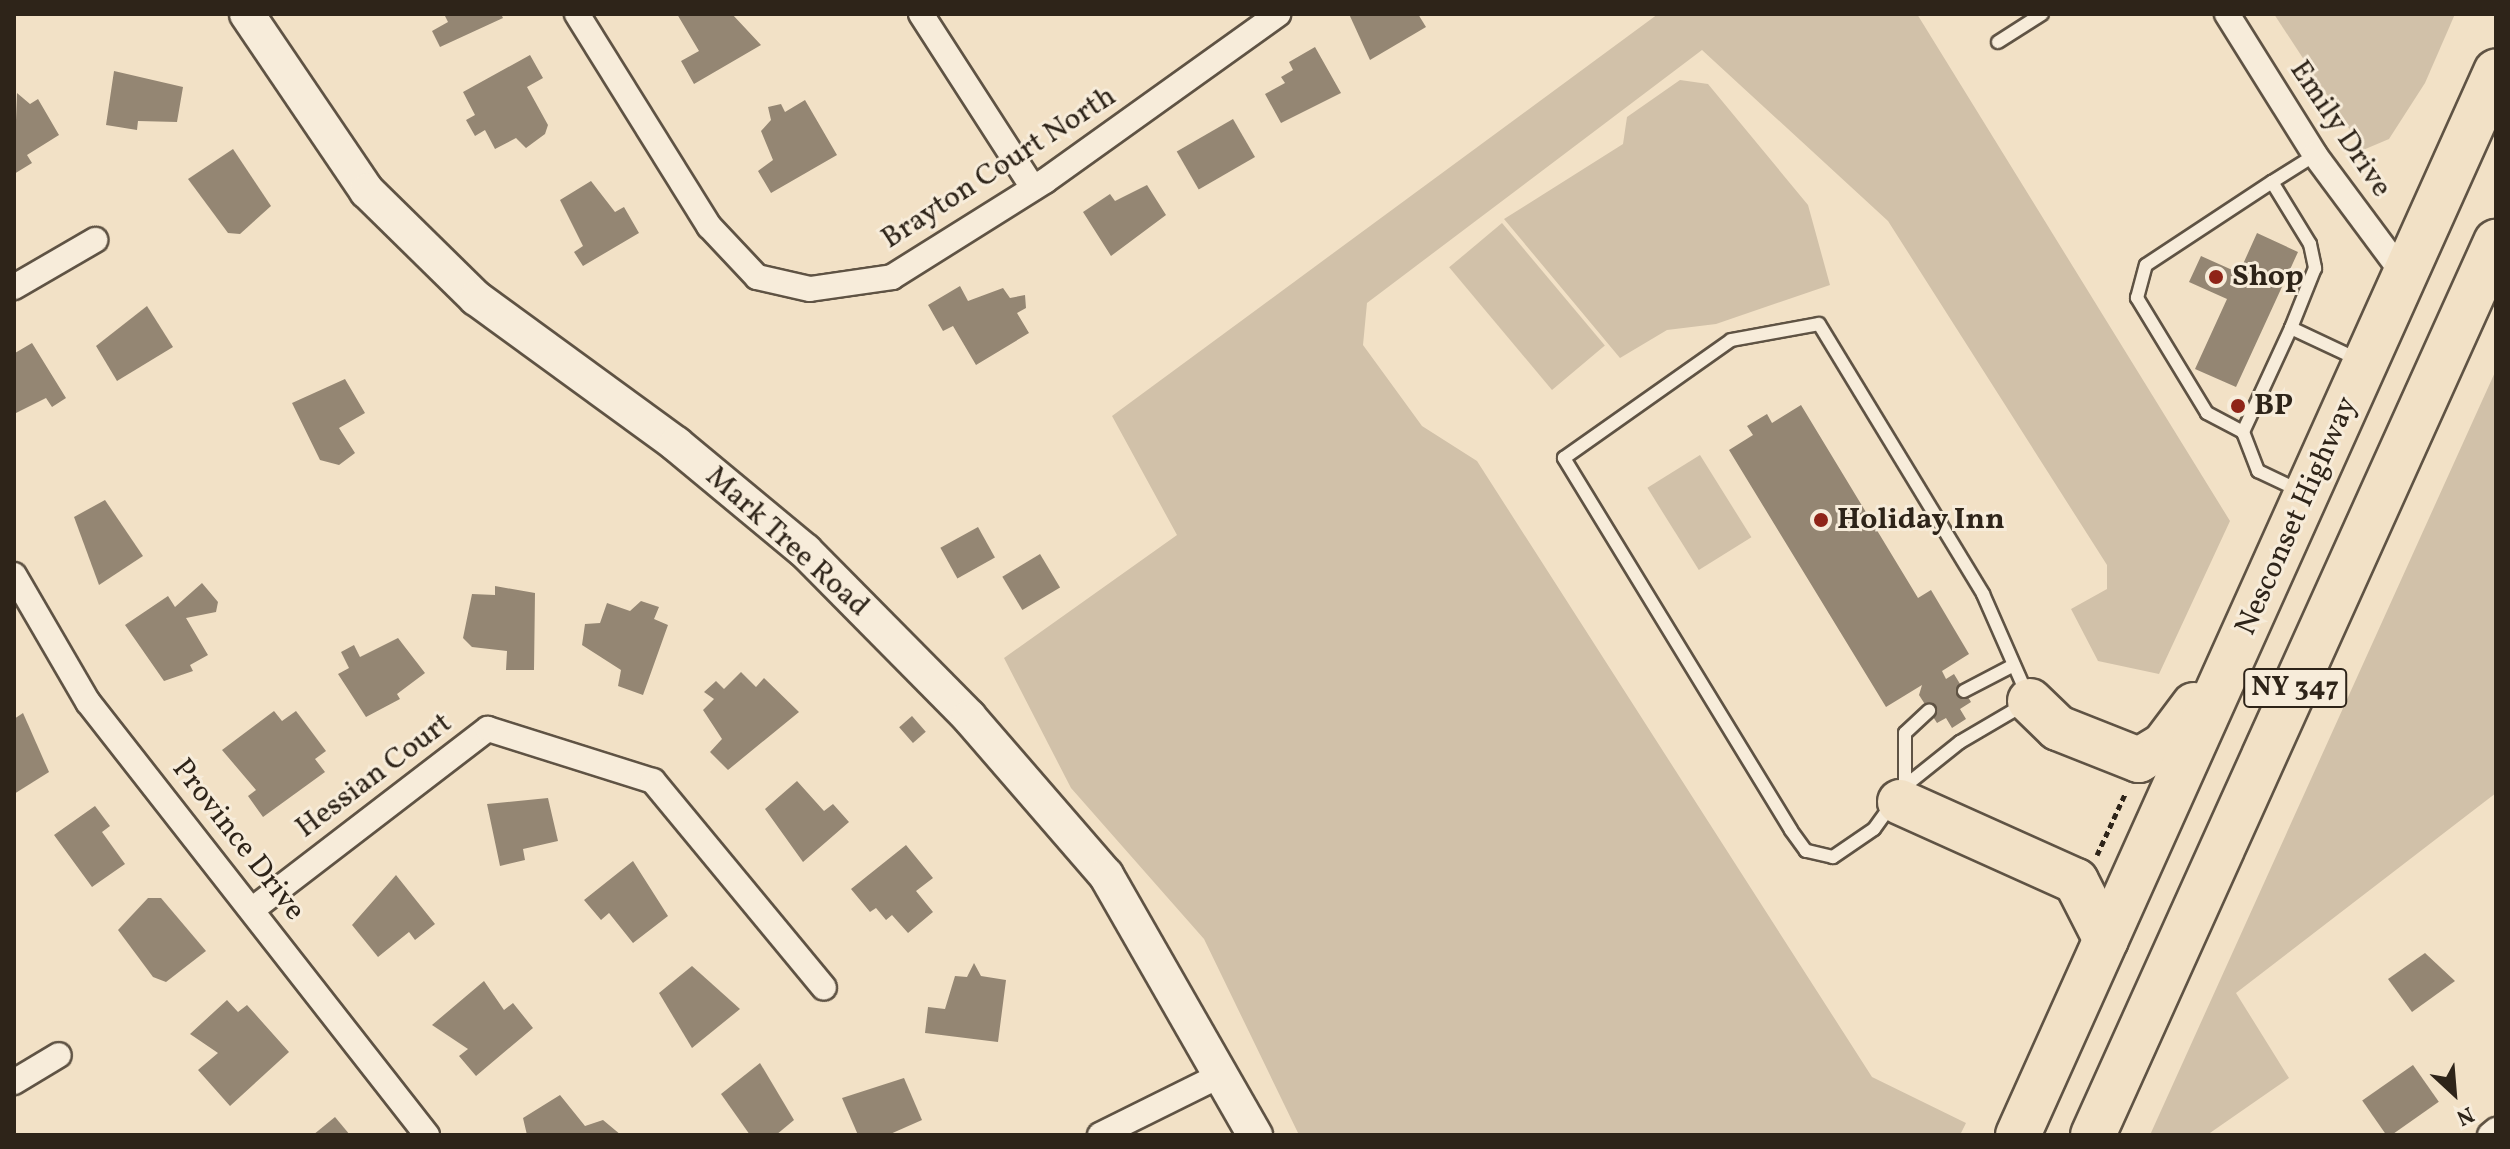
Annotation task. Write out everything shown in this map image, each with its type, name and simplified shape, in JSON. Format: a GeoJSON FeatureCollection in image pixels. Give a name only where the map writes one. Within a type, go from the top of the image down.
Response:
{"type":"FeatureCollection","features":[{"type":"Feature","properties":{"kind":"highway","name":"Nesconset Highway"},"geometry":{"type":"LineString","coordinates":[[2018,1135],[2496,72]]}},
{"type":"Feature","properties":{"kind":"highway","name":"NY 347"},"geometry":{"type":"LineString","coordinates":[[2093,1135],[2496,242]]}},
{"type":"Feature","properties":{"kind":"highway"},"geometry":{"type":"LineString","coordinates":[[2022,683],[2058,728],[2139,760],[2164,745],[2237,649]]}},
{"type":"Feature","properties":{"kind":"highway"},"geometry":{"type":"LineString","coordinates":[[1903,794],[2076,881],[2106,940]]}},
{"type":"Feature","properties":{"kind":"main road","name":"Mark Tree Road"},"geometry":{"type":"LineString","coordinates":[[247,14],[367,191],[465,287],[805,551],[969,717],[1106,875],[1223,1074],[1255,1135]]}},
{"type":"Feature","properties":{"kind":"street","name":"Brayton Court North"},"geometry":{"type":"LineString","coordinates":[[577,14],[709,226],[757,277],[810,289],[892,277],[1033,188],[1278,14]]}},
{"type":"Feature","properties":{"kind":"street"},"geometry":{"type":"LineString","coordinates":[[921,14],[1033,188]]}},
{"type":"Feature","properties":{"kind":"street","name":"Emily Drive"},"geometry":{"type":"LineString","coordinates":[[2227,14],[2315,155],[2405,276]]}},
{"type":"Feature","properties":{"kind":"street"},"geometry":{"type":"LineString","coordinates":[[14,287],[95,240]]}},
{"type":"Feature","properties":{"kind":"street","name":"Province Drive"},"geometry":{"type":"LineString","coordinates":[[14,575],[88,702],[427,1135]]}},
{"type":"Feature","properties":{"kind":"street","name":"Hessian Court"},"geometry":{"type":"LineString","coordinates":[[253,909],[488,729],[653,781],[824,988]]}},
{"type":"Feature","properties":{"kind":"street"},"geometry":{"type":"LineString","coordinates":[[14,1082],[59,1055]]}},
{"type":"Feature","properties":{"kind":"street"},"geometry":{"type":"LineString","coordinates":[[1100,1135],[1223,1074]]}},
{"type":"Feature","properties":{"kind":"street"},"geometry":{"type":"LineString","coordinates":[[2490,1135],[2496,1130]]}},
{"type":"Feature","properties":{"kind":"lane"},"geometry":{"type":"LineString","coordinates":[[1998,42],[2042,14]]}},
{"type":"Feature","properties":{"kind":"lane"},"geometry":{"type":"LineString","coordinates":[[2307,494],[2258,471],[2243,432],[2207,413],[2137,298],[2146,265],[2315,155]]}},
{"type":"Feature","properties":{"kind":"lane"},"geometry":{"type":"LineString","coordinates":[[2243,432],[2315,268],[2310,244],[2272,182]]}},
{"type":"Feature","properties":{"kind":"lane"},"geometry":{"type":"LineString","coordinates":[[1819,324],[1983,594],[2022,683],[1903,794],[1855,846],[1833,857],[1806,851],[1685,667],[1564,458],[1731,340],[1819,324]]}},
{"type":"Feature","properties":{"kind":"lane"},"geometry":{"type":"LineString","coordinates":[[2291,328],[2366,363]]}},
{"type":"Feature","properties":{"kind":"lane"},"geometry":{"type":"LineString","coordinates":[[1964,691],[2022,683]]}},
{"type":"Feature","properties":{"kind":"lane"},"geometry":{"type":"LineString","coordinates":[[1903,794],[1905,733],[1929,711]]}},
{"type":"Feature","properties":{"kind":"path"},"geometry":{"type":"LineString","coordinates":[[2096,856],[2127,790]]}},
{"type":"Feature","properties":{"kind":"shaded area"},"geometry":{"type":"Polygon","coordinates":[[[1658,14],[1917,14],[2230,521],[2159,674],[2098,661],[2071,609],[2107,589],[2107,565],[1888,221],[1702,50],[1367,303],[1363,345],[1422,426],[1477,461],[1872,1077],[1966,1123],[1960,1135],[1299,1135],[1204,939],[1071,788],[1004,658],[1177,535],[1112,416],[1658,14]]]}},
{"type":"Feature","properties":{"kind":"shaded area"},"geometry":{"type":"Polygon","coordinates":[[[2274,14],[2455,14],[2425,83],[2389,139],[2363,150],[2274,14]]]}},
{"type":"Feature","properties":{"kind":"shaded area"},"geometry":{"type":"Polygon","coordinates":[[[1680,80],[1708,84],[1808,205],[1830,285],[1716,324],[1667,330],[1620,358],[1504,219],[1623,144],[1627,117],[1680,80]]]}},
{"type":"Feature","properties":{"kind":"shaded area"},"geometry":{"type":"Polygon","coordinates":[[[1502,223],[1605,346],[1552,390],[1449,267],[1502,223]]]}},
{"type":"Feature","properties":{"kind":"shaded area"},"geometry":{"type":"Polygon","coordinates":[[[2496,370],[2496,793],[2236,993],[2289,1078],[2207,1135],[2150,1135],[2496,370]]]}},
{"type":"Feature","properties":{"kind":"shaded area"},"geometry":{"type":"Polygon","coordinates":[[[1700,455],[1751,537],[1699,570],[1647,488],[1700,455]]]}},
{"type":"Feature","properties":{"kind":"building"},"geometry":{"type":"Polygon","coordinates":[[[444,14],[501,14],[503,18],[440,47],[432,31],[448,22],[444,14]]]}},
{"type":"Feature","properties":{"kind":"building"},"geometry":{"type":"Polygon","coordinates":[[[677,14],[732,14],[761,45],[694,84],[681,61],[699,51],[677,14]]]}},
{"type":"Feature","properties":{"kind":"building"},"geometry":{"type":"Polygon","coordinates":[[[1349,14],[1418,14],[1426,27],[1370,60],[1349,14]]]}},
{"type":"Feature","properties":{"kind":"building"},"geometry":{"type":"Polygon","coordinates":[[[1315,47],[1341,93],[1281,123],[1265,94],[1285,83],[1281,77],[1293,70],[1289,62],[1315,47]]]}},
{"type":"Feature","properties":{"kind":"building"},"geometry":{"type":"Polygon","coordinates":[[[530,55],[543,78],[527,87],[548,125],[545,134],[526,148],[516,138],[495,149],[485,130],[475,136],[466,120],[475,115],[463,92],[530,55]]]}},
{"type":"Feature","properties":{"kind":"building"},"geometry":{"type":"Polygon","coordinates":[[[114,71],[183,87],[177,122],[138,121],[137,130],[106,125],[114,71]]]}},
{"type":"Feature","properties":{"kind":"building"},"geometry":{"type":"Polygon","coordinates":[[[17,93],[30,104],[38,99],[59,135],[27,155],[32,163],[14,174],[17,93]]]}},
{"type":"Feature","properties":{"kind":"building"},"geometry":{"type":"Polygon","coordinates":[[[805,100],[837,155],[771,193],[758,171],[773,160],[761,131],[771,120],[768,107],[781,104],[785,112],[805,100]]]}},
{"type":"Feature","properties":{"kind":"building"},"geometry":{"type":"Polygon","coordinates":[[[1233,119],[1255,157],[1199,190],[1177,152],[1233,119]]]}},
{"type":"Feature","properties":{"kind":"building"},"geometry":{"type":"Polygon","coordinates":[[[233,149],[271,206],[240,234],[228,233],[188,179],[233,149]]]}},
{"type":"Feature","properties":{"kind":"building"},"geometry":{"type":"Polygon","coordinates":[[[591,181],[615,212],[624,207],[639,233],[583,266],[574,252],[583,246],[560,200],[591,181]]]}},
{"type":"Feature","properties":{"kind":"building"},"geometry":{"type":"Polygon","coordinates":[[[1147,185],[1166,215],[1111,256],[1083,212],[1110,194],[1115,201],[1147,185]]]}},
{"type":"Feature","properties":{"kind":"building"},"geometry":{"type":"Polygon","coordinates":[[[2257,233],[2298,252],[2236,387],[2195,369],[2227,299],[2189,282],[2201,256],[2239,273],[2257,233]]]}},
{"type":"Feature","properties":{"kind":"building"},"geometry":{"type":"Polygon","coordinates":[[[960,286],[968,301],[1003,288],[1010,298],[1025,295],[1026,308],[1017,313],[1029,333],[976,365],[953,326],[943,331],[928,305],[960,286]]]}},
{"type":"Feature","properties":{"kind":"building"},"geometry":{"type":"Polygon","coordinates":[[[147,306],[173,347],[117,381],[96,346],[147,306]]]}},
{"type":"Feature","properties":{"kind":"building"},"geometry":{"type":"Polygon","coordinates":[[[32,343],[66,398],[52,407],[46,398],[14,414],[15,353],[32,343]]]}},
{"type":"Feature","properties":{"kind":"building"},"geometry":{"type":"Polygon","coordinates":[[[345,379],[365,413],[339,428],[355,453],[339,465],[320,460],[292,403],[345,379]]]}},
{"type":"Feature","properties":{"kind":"building","name":"Holiday Inn"},"geometry":{"type":"Polygon","coordinates":[[[1801,405],[1918,598],[1931,590],[1969,654],[1942,671],[1946,679],[1954,674],[1971,702],[1960,709],[1966,719],[1952,728],[1946,718],[1937,723],[1919,695],[1922,685],[1886,707],[1729,450],[1753,435],[1747,426],[1767,414],[1772,423],[1801,405]]]}},
{"type":"Feature","properties":{"kind":"building"},"geometry":{"type":"Polygon","coordinates":[[[105,500],[143,556],[99,585],[74,517],[105,500]]]}},
{"type":"Feature","properties":{"kind":"building"},"geometry":{"type":"Polygon","coordinates":[[[978,527],[995,558],[957,578],[940,548],[978,527]]]}},
{"type":"Feature","properties":{"kind":"building"},"geometry":{"type":"Polygon","coordinates":[[[1040,554],[1060,587],[1022,610],[1002,577],[1040,554]]]}},
{"type":"Feature","properties":{"kind":"building"},"geometry":{"type":"Polygon","coordinates":[[[202,583],[218,602],[216,612],[186,618],[208,655],[190,665],[193,671],[164,681],[125,625],[168,596],[175,607],[202,583]]]}},
{"type":"Feature","properties":{"kind":"building"},"geometry":{"type":"Polygon","coordinates":[[[495,586],[535,593],[534,670],[506,670],[507,651],[472,647],[463,638],[472,594],[495,595],[495,586]]]}},
{"type":"Feature","properties":{"kind":"building"},"geometry":{"type":"Polygon","coordinates":[[[641,601],[659,607],[654,619],[668,625],[643,695],[618,686],[621,670],[582,645],[585,624],[600,623],[607,603],[630,611],[641,601]]]}},
{"type":"Feature","properties":{"kind":"building"},"geometry":{"type":"Polygon","coordinates":[[[398,638],[425,673],[397,694],[400,699],[366,717],[338,674],[349,668],[341,652],[354,645],[360,657],[398,638]]]}},
{"type":"Feature","properties":{"kind":"building"},"geometry":{"type":"Polygon","coordinates":[[[741,672],[756,687],[764,678],[799,712],[728,770],[710,752],[722,739],[703,710],[714,699],[704,692],[716,681],[724,689],[741,672]]]}},
{"type":"Feature","properties":{"kind":"building"},"geometry":{"type":"Polygon","coordinates":[[[274,711],[282,721],[296,711],[326,751],[315,759],[325,772],[263,817],[248,796],[256,790],[222,750],[274,711]]]}},
{"type":"Feature","properties":{"kind":"building"},"geometry":{"type":"Polygon","coordinates":[[[23,713],[49,772],[14,794],[14,719],[23,713]]]}},
{"type":"Feature","properties":{"kind":"building"},"geometry":{"type":"Polygon","coordinates":[[[912,716],[926,732],[913,743],[899,727],[912,716]]]}},
{"type":"Feature","properties":{"kind":"building"},"geometry":{"type":"Polygon","coordinates":[[[797,781],[824,811],[833,804],[849,822],[803,862],[765,809],[797,781]]]}},
{"type":"Feature","properties":{"kind":"building"},"geometry":{"type":"Polygon","coordinates":[[[548,798],[558,841],[523,849],[525,860],[500,866],[487,804],[548,798]]]}},
{"type":"Feature","properties":{"kind":"building"},"geometry":{"type":"Polygon","coordinates":[[[95,806],[110,826],[102,832],[125,864],[92,887],[54,835],[95,806]]]}},
{"type":"Feature","properties":{"kind":"building"},"geometry":{"type":"Polygon","coordinates":[[[906,845],[933,878],[916,891],[933,912],[908,933],[892,915],[886,920],[876,908],[870,912],[851,889],[906,845]]]}},
{"type":"Feature","properties":{"kind":"building"},"geometry":{"type":"Polygon","coordinates":[[[633,861],[668,916],[633,943],[609,913],[601,920],[584,900],[633,861]]]}},
{"type":"Feature","properties":{"kind":"building"},"geometry":{"type":"Polygon","coordinates":[[[396,875],[435,924],[415,940],[409,932],[378,957],[352,925],[396,875]]]}},
{"type":"Feature","properties":{"kind":"building"},"geometry":{"type":"Polygon","coordinates":[[[148,898],[161,898],[206,951],[166,982],[153,977],[118,930],[148,898]]]}},
{"type":"Feature","properties":{"kind":"building"},"geometry":{"type":"Polygon","coordinates":[[[2425,953],[2455,981],[2412,1012],[2388,979],[2425,953]]]}},
{"type":"Feature","properties":{"kind":"building"},"geometry":{"type":"Polygon","coordinates":[[[974,963],[981,976],[1006,980],[998,1042],[925,1033],[928,1007],[945,1009],[955,976],[967,977],[974,963]]]}},
{"type":"Feature","properties":{"kind":"building"},"geometry":{"type":"Polygon","coordinates":[[[692,966],[740,1009],[692,1048],[659,993],[692,966]]]}},
{"type":"Feature","properties":{"kind":"building"},"geometry":{"type":"Polygon","coordinates":[[[484,981],[504,1010],[513,1003],[533,1028],[476,1076],[459,1056],[468,1049],[432,1025],[484,981]]]}},
{"type":"Feature","properties":{"kind":"building"},"geometry":{"type":"Polygon","coordinates":[[[227,1000],[238,1012],[247,1005],[289,1052],[230,1106],[198,1070],[218,1053],[190,1034],[227,1000]]]}},
{"type":"Feature","properties":{"kind":"building"},"geometry":{"type":"Polygon","coordinates":[[[760,1063],[794,1120],[776,1135],[750,1135],[721,1094],[760,1063]]]}},
{"type":"Feature","properties":{"kind":"building"},"geometry":{"type":"Polygon","coordinates":[[[2413,1065],[2439,1102],[2391,1135],[2386,1135],[2362,1101],[2413,1065]]]}},
{"type":"Feature","properties":{"kind":"building"},"geometry":{"type":"Polygon","coordinates":[[[904,1078],[922,1120],[888,1135],[858,1135],[842,1098],[904,1078]]]}},
{"type":"Feature","properties":{"kind":"building"},"geometry":{"type":"Polygon","coordinates":[[[560,1095],[585,1126],[603,1120],[621,1135],[527,1135],[523,1118],[560,1095]]]}},
{"type":"Feature","properties":{"kind":"building"},"geometry":{"type":"Polygon","coordinates":[[[335,1117],[350,1135],[313,1135],[335,1117]]]}},
{"type":"Feature","properties":{"kind":"place","name":"Shop"},"geometry":{"type":"Point","coordinates":[2216,277]}},
{"type":"Feature","properties":{"kind":"place","name":"BP"},"geometry":{"type":"Point","coordinates":[2238,406]}},
{"type":"Feature","properties":{"kind":"place","name":"Holiday Inn"},"geometry":{"type":"Point","coordinates":[1821,520]}}]}
